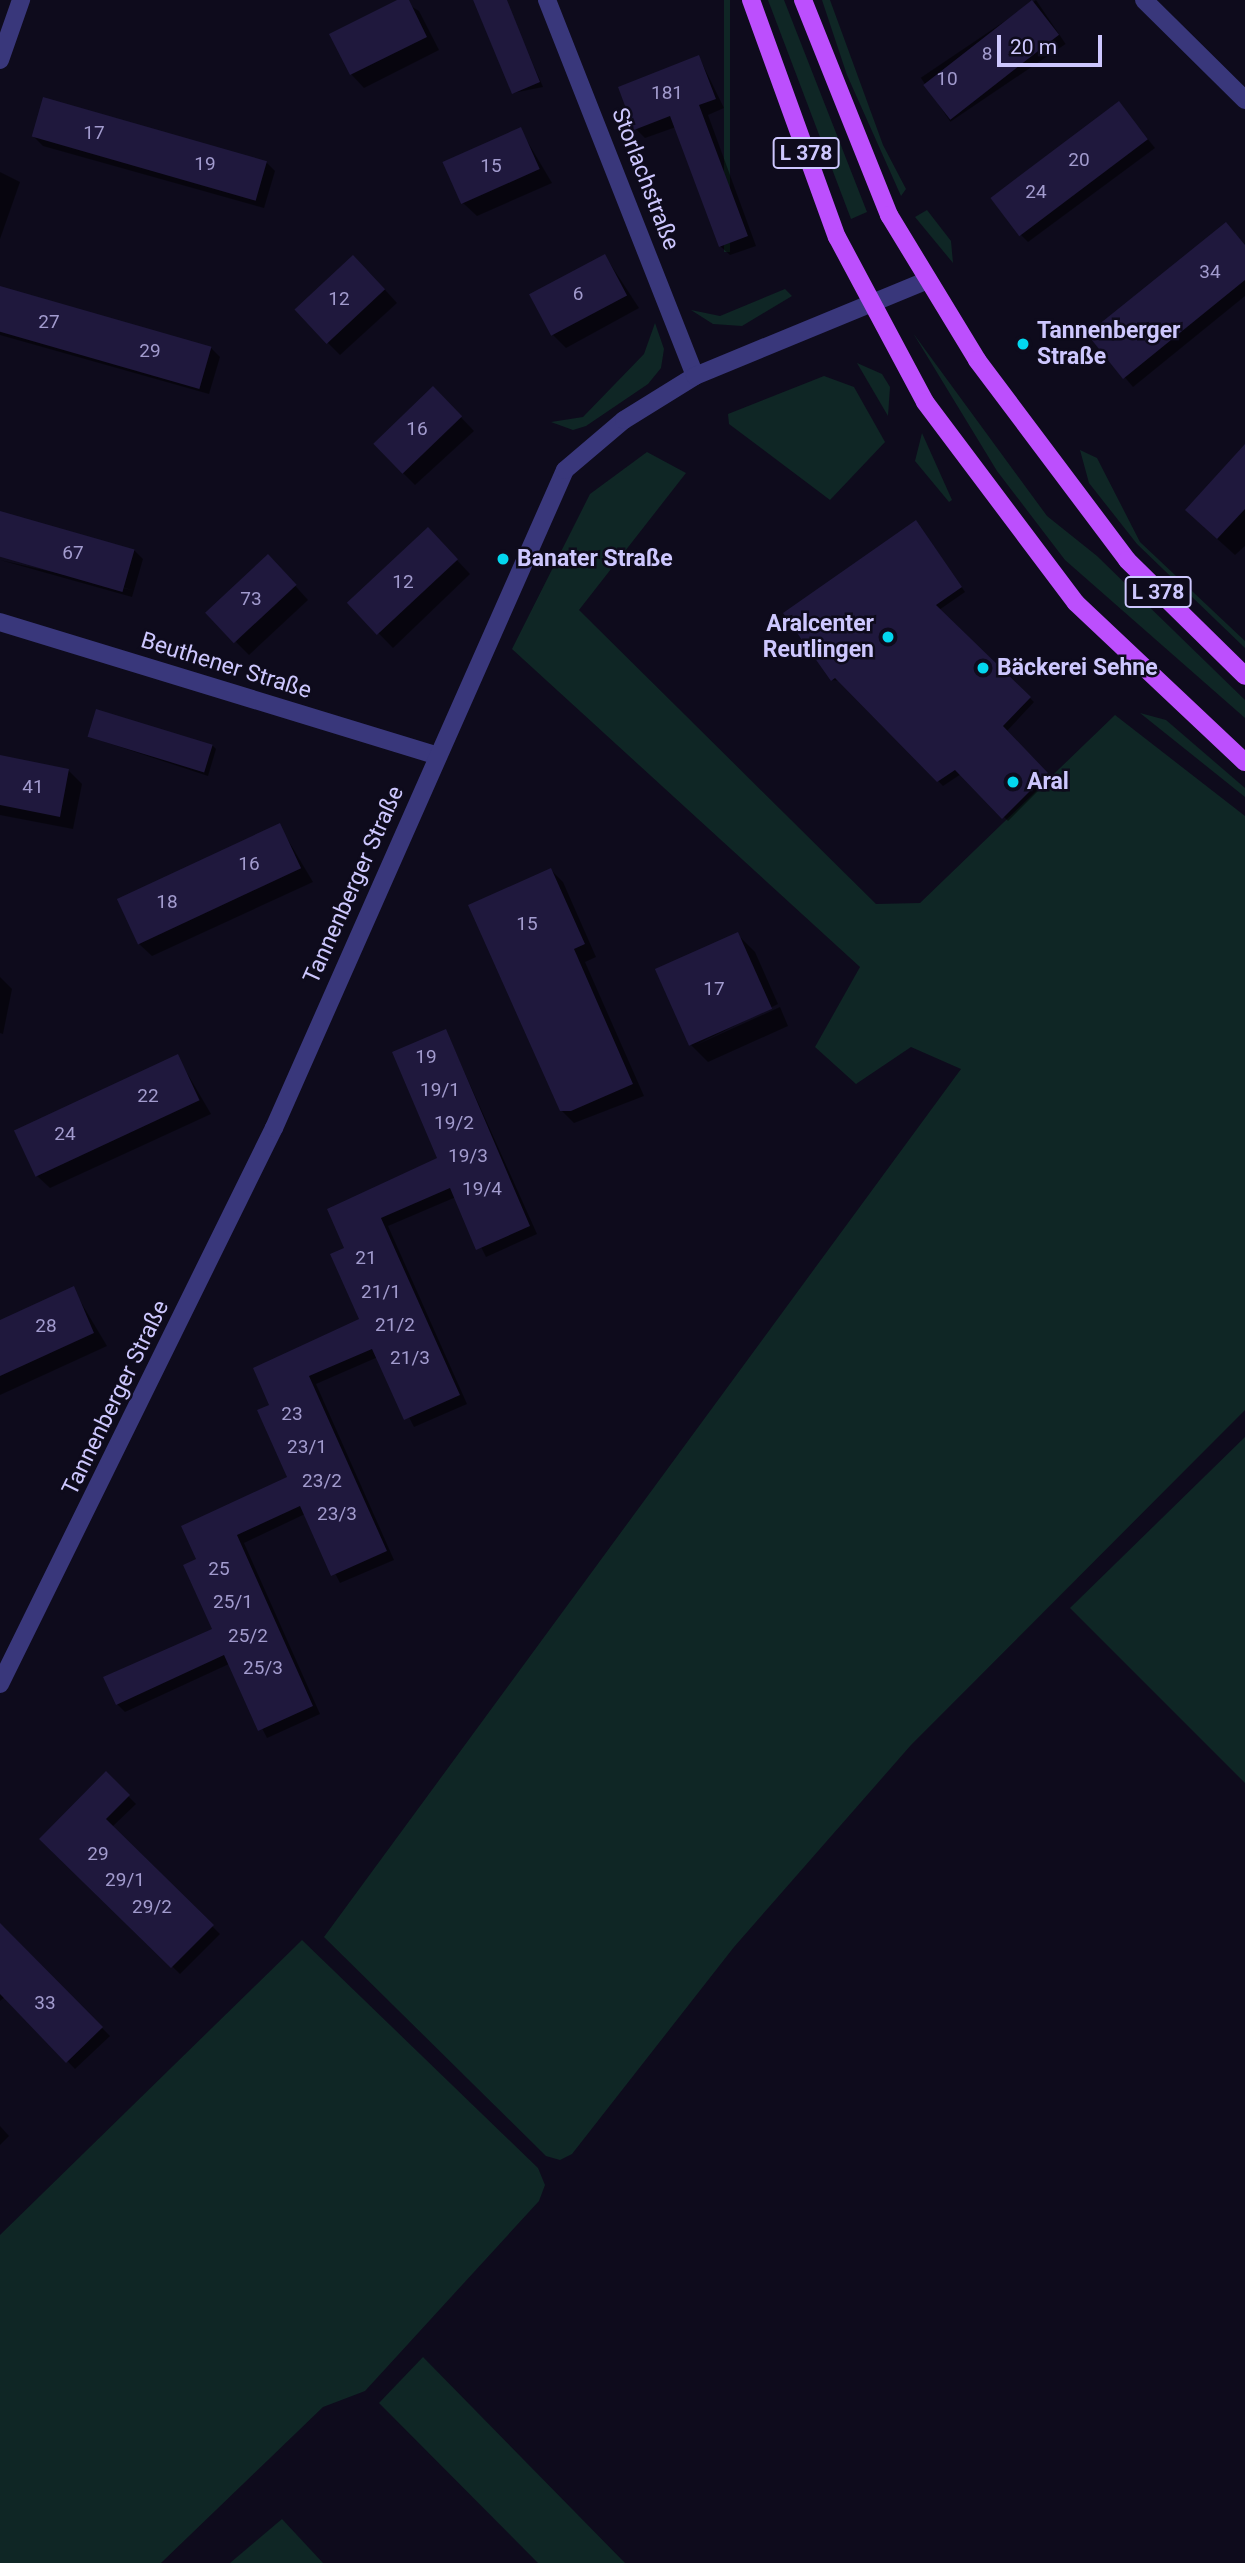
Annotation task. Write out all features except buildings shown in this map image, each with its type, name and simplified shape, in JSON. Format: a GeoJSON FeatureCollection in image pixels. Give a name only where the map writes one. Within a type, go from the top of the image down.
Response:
{"type":"FeatureCollection","features":[{"type":"Feature","properties":{"kind":"main road","name":"L 378"},"geometry":{"type":"LineString","coordinates":[[751,0],[868,304],[944,433],[1058,582],[1135,664],[1245,762]]}},
{"type":"Feature","properties":{"kind":"main road","name":"L 378"},"geometry":{"type":"LineString","coordinates":[[803,0],[860,153],[926,281],[1078,502],[1245,676]]}},
{"type":"Feature","properties":{"kind":"street"},"geometry":{"type":"LineString","coordinates":[[0,60],[21,0]]}},
{"type":"Feature","properties":{"kind":"street","name":"Storlachstraße"},"geometry":{"type":"LineString","coordinates":[[547,0],[695,376]]}},
{"type":"Feature","properties":{"kind":"street"},"geometry":{"type":"LineString","coordinates":[[1144,0],[1245,100]]}},
{"type":"Feature","properties":{"kind":"street","name":"Tannenberger Straße"},"geometry":{"type":"LineString","coordinates":[[0,1684],[274,1128],[565,470],[624,420],[695,376],[926,281]]}},
{"type":"Feature","properties":{"kind":"street","name":"Beuthener Straße"},"geometry":{"type":"LineString","coordinates":[[0,622],[438,756]]}},
{"type":"Feature","properties":{"kind":"green space"},"geometry":{"type":"Polygon","coordinates":[[[724,0],[730,0],[730,252],[724,252],[724,0]]]}},
{"type":"Feature","properties":{"kind":"green space"},"geometry":{"type":"Polygon","coordinates":[[[768,0],[784,0],[867,212],[851,219],[768,0]]]}},
{"type":"Feature","properties":{"kind":"green space"},"geometry":{"type":"Polygon","coordinates":[[[822,0],[830,0],[883,145],[906,189],[901,196],[847,75],[822,0]]]}},
{"type":"Feature","properties":{"kind":"green space"},"geometry":{"type":"Polygon","coordinates":[[[927,210],[951,241],[953,263],[915,217],[927,210]]]}},
{"type":"Feature","properties":{"kind":"green space"},"geometry":{"type":"Polygon","coordinates":[[[785,289],[792,296],[742,326],[713,324],[691,310],[720,316],[785,289]]]}},
{"type":"Feature","properties":{"kind":"green space"},"geometry":{"type":"Polygon","coordinates":[[[655,323],[664,349],[661,368],[648,384],[586,426],[573,430],[551,422],[583,417],[644,354],[655,323]]]}},
{"type":"Feature","properties":{"kind":"green space"},"geometry":{"type":"Polygon","coordinates":[[[913,333],[1047,516],[1097,556],[1245,700],[1245,718],[1065,560],[997,471],[913,333]]]}},
{"type":"Feature","properties":{"kind":"green space"},"geometry":{"type":"Polygon","coordinates":[[[857,363],[882,374],[890,387],[888,416],[857,363]]]}},
{"type":"Feature","properties":{"kind":"green space"},"geometry":{"type":"Polygon","coordinates":[[[824,376],[854,387],[885,442],[830,500],[729,424],[728,414],[824,376]]]}},
{"type":"Feature","properties":{"kind":"green space"},"geometry":{"type":"Polygon","coordinates":[[[922,433],[952,500],[949,502],[915,461],[922,433]]]}},
{"type":"Feature","properties":{"kind":"green space"},"geometry":{"type":"Polygon","coordinates":[[[1080,450],[1097,458],[1140,542],[1245,641],[1245,648],[1137,544],[1089,483],[1080,450]]]}},
{"type":"Feature","properties":{"kind":"green space"},"geometry":{"type":"Polygon","coordinates":[[[647,452],[686,473],[579,610],[876,904],[920,903],[1115,715],[1245,816],[1245,1410],[911,1745],[734,1947],[572,2154],[560,2160],[546,2156],[324,1937],[961,1069],[911,1047],[856,1084],[815,1047],[860,967],[512,649],[590,494],[647,452]]]}},
{"type":"Feature","properties":{"kind":"green space"},"geometry":{"type":"Polygon","coordinates":[[[1140,713],[1166,720],[1245,788],[1245,797],[1140,713]]]}},
{"type":"Feature","properties":{"kind":"green space"},"geometry":{"type":"Polygon","coordinates":[[[1245,1437],[1245,1783],[1070,1608],[1245,1437]]]}},
{"type":"Feature","properties":{"kind":"green space"},"geometry":{"type":"Polygon","coordinates":[[[302,1940],[538,2168],[545,2185],[539,2201],[365,2391],[323,2407],[161,2563],[0,2563],[0,2235],[302,1940]]]}},
{"type":"Feature","properties":{"kind":"green space"},"geometry":{"type":"Polygon","coordinates":[[[423,2357],[625,2563],[538,2563],[379,2403],[423,2357]]]}},
{"type":"Feature","properties":{"kind":"green space"},"geometry":{"type":"Polygon","coordinates":[[[282,2519],[323,2563],[230,2563],[282,2519]]]}},
{"type":"Feature","properties":{"kind":"place","name":"Tannenberger Straße"},"geometry":{"type":"Point","coordinates":[1023,344]}},
{"type":"Feature","properties":{"kind":"place","name":"Banater Straße"},"geometry":{"type":"Point","coordinates":[503,559]}},
{"type":"Feature","properties":{"kind":"place","name":"Aralcenter Reutlingen"},"geometry":{"type":"Point","coordinates":[888,637]}},
{"type":"Feature","properties":{"kind":"place","name":"Bäckerei Sehne"},"geometry":{"type":"Point","coordinates":[983,668]}},
{"type":"Feature","properties":{"kind":"place","name":"Aral"},"geometry":{"type":"Point","coordinates":[1013,782]}}]}
